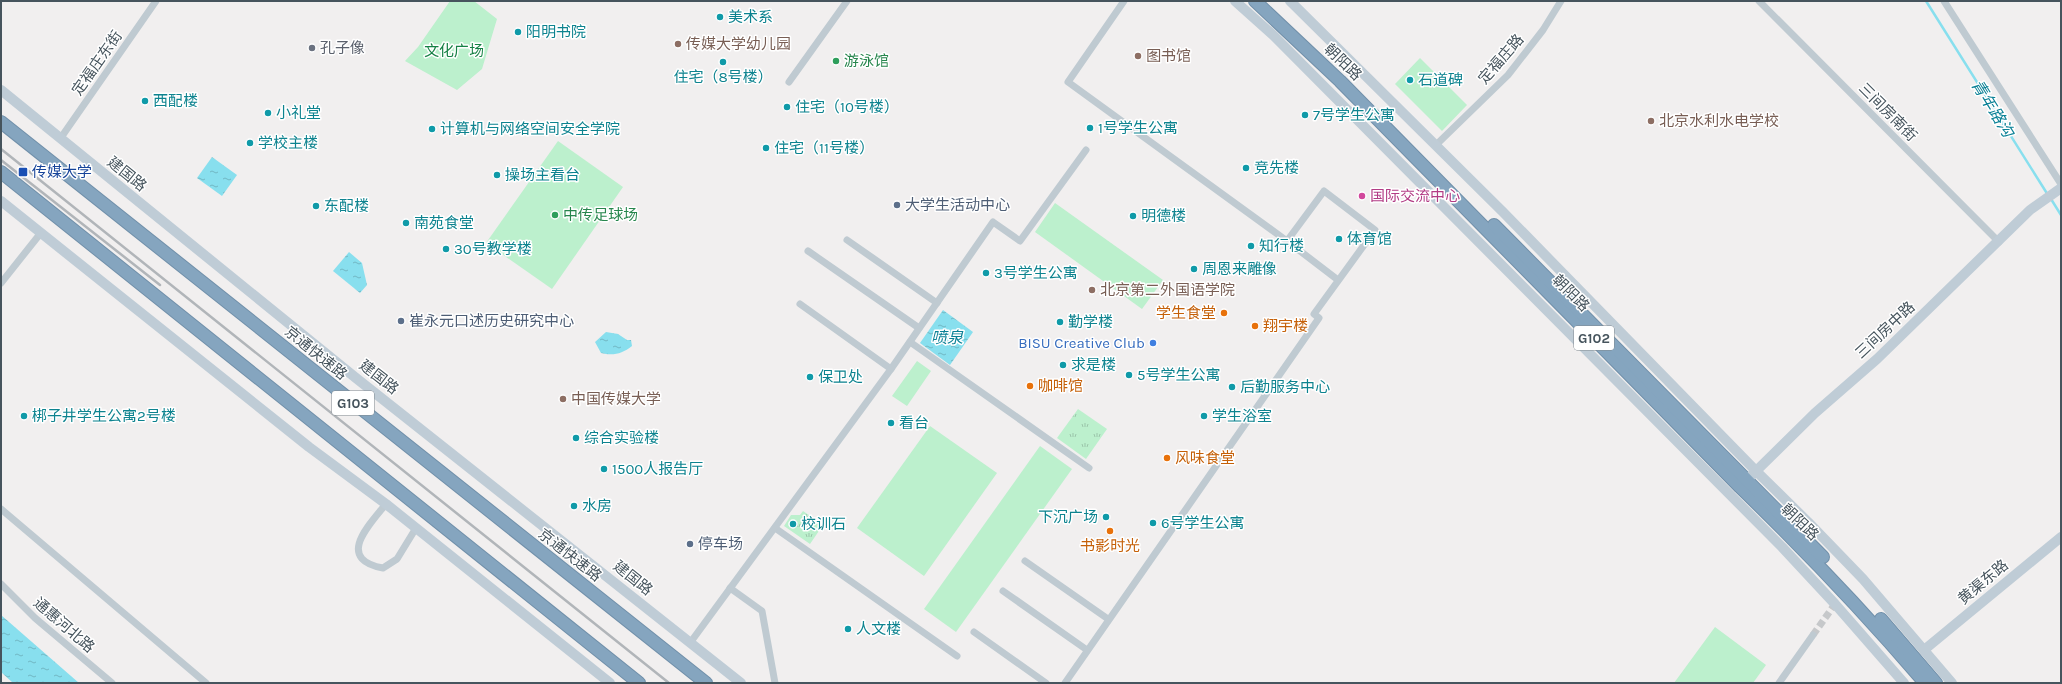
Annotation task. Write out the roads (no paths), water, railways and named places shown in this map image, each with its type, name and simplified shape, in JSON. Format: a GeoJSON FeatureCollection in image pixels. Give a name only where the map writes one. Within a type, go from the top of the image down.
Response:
{"type":"FeatureCollection","features":[{"type":"Feature","properties":{"kind":"highway","name":"朝阳路"},"geometry":{"type":"LineString","coordinates":[[1255,1],[1340,81],[1748,479],[1848,583],[1936,683]]}},
{"type":"Feature","properties":{"kind":"highway","name":"朝阳路"},"geometry":{"type":"LineString","coordinates":[[1268,1],[1346,75],[1490,227]]}},
{"type":"Feature","properties":{"kind":"highway","name":"京通快速路"},"geometry":{"type":"LineString","coordinates":[[1,122],[706,683]]}},
{"type":"Feature","properties":{"kind":"highway","name":"G103"},"geometry":{"type":"LineString","coordinates":[[1,172],[639,683]]}},
{"type":"Feature","properties":{"kind":"highway","name":"朝阳路"},"geometry":{"type":"LineString","coordinates":[[1748,479],[1812,558],[1886,637],[1925,683]]}},
{"type":"Feature","properties":{"kind":"street","name":"定福庄东街"},"geometry":{"type":"LineString","coordinates":[[60,139],[156,1]]}},
{"type":"Feature","properties":{"kind":"street"},"geometry":{"type":"LineString","coordinates":[[789,82],[847,1]]}},
{"type":"Feature","properties":{"kind":"street"},"geometry":{"type":"LineString","coordinates":[[1124,1],[1068,82],[1287,241],[1338,280]]}},
{"type":"Feature","properties":{"kind":"street","name":"朝阳路"},"geometry":{"type":"LineString","coordinates":[[1235,1],[1273,35],[1731,496],[1835,604],[1904,683]]}},
{"type":"Feature","properties":{"kind":"street","name":"朝阳路"},"geometry":{"type":"LineString","coordinates":[[1290,1],[1503,212],[1748,479],[1808,522],[1857,573],[1952,683]]}},
{"type":"Feature","properties":{"kind":"street","name":"定福庄路"},"geometry":{"type":"LineString","coordinates":[[1436,145],[1508,75],[1543,30],[1561,1]]}},
{"type":"Feature","properties":{"kind":"street","name":"三间房南街"},"geometry":{"type":"LineString","coordinates":[[1759,1],[1999,242]]}},
{"type":"Feature","properties":{"kind":"street"},"geometry":{"type":"LineString","coordinates":[[1944,1],[2060,187]]}},
{"type":"Feature","properties":{"kind":"street","name":"建国路"},"geometry":{"type":"LineString","coordinates":[[1,90],[356,378],[741,683]]}},
{"type":"Feature","properties":{"kind":"street"},"geometry":{"type":"LineString","coordinates":[[690,643],[891,369],[993,222],[1020,241],[1086,150]]}},
{"type":"Feature","properties":{"kind":"street","name":"三间房中路"},"geometry":{"type":"LineString","coordinates":[[1731,496],[1815,413],[1876,359],[2036,205],[2060,187]]}},
{"type":"Feature","properties":{"kind":"street"},"geometry":{"type":"LineString","coordinates":[[1065,683],[1108,619],[1319,318],[1314,314],[1375,230],[1324,191],[1287,241]]}},
{"type":"Feature","properties":{"kind":"street"},"geometry":{"type":"LineString","coordinates":[[1,202],[309,447],[386,504],[610,683]]}},
{"type":"Feature","properties":{"kind":"street"},"geometry":{"type":"LineString","coordinates":[[1478,240],[1503,212]]}},
{"type":"Feature","properties":{"kind":"street"},"geometry":{"type":"LineString","coordinates":[[1,283],[40,234]]}},
{"type":"Feature","properties":{"kind":"street"},"geometry":{"type":"LineString","coordinates":[[847,240],[938,303]]}},
{"type":"Feature","properties":{"kind":"street"},"geometry":{"type":"LineString","coordinates":[[808,251],[919,328]]}},
{"type":"Feature","properties":{"kind":"street"},"geometry":{"type":"LineString","coordinates":[[800,304],[891,369]]}},
{"type":"Feature","properties":{"kind":"street"},"geometry":{"type":"LineString","coordinates":[[910,342],[1089,468]]}},
{"type":"Feature","properties":{"kind":"street"},"geometry":{"type":"LineString","coordinates":[[386,504],[360,538],[359,550],[362,561],[369,566],[383,568],[397,559],[416,528]]}},
{"type":"Feature","properties":{"kind":"street"},"geometry":{"type":"LineString","coordinates":[[1,509],[206,683]]}},
{"type":"Feature","properties":{"kind":"street"},"geometry":{"type":"LineString","coordinates":[[775,528],[958,656]]}},
{"type":"Feature","properties":{"kind":"street","name":"黄渠东路"},"geometry":{"type":"LineString","coordinates":[[1924,650],[2061,537]]}},
{"type":"Feature","properties":{"kind":"street"},"geometry":{"type":"LineString","coordinates":[[1025,561],[1108,619]]}},
{"type":"Feature","properties":{"kind":"street","name":"通惠河北路"},"geometry":{"type":"LineString","coordinates":[[1,584],[35,618],[112,683]]}},
{"type":"Feature","properties":{"kind":"street"},"geometry":{"type":"LineString","coordinates":[[730,588],[762,611],[775,683]]}},
{"type":"Feature","properties":{"kind":"street"},"geometry":{"type":"LineString","coordinates":[[1003,591],[1087,650]]}},
{"type":"Feature","properties":{"kind":"street"},"geometry":{"type":"LineString","coordinates":[[974,632],[1046,683]]}},
{"type":"Feature","properties":{"kind":"street"},"geometry":{"type":"LineString","coordinates":[[1779,683],[1813,635]]}},
{"type":"Feature","properties":{"kind":"water"},"geometry":{"type":"Polygon","coordinates":[[[212,157],[237,175],[222,196],[197,178],[212,157]]]}},
{"type":"Feature","properties":{"kind":"water"},"geometry":{"type":"Polygon","coordinates":[[[349,252],[362,263],[367,285],[360,293],[333,271],[349,252]]]}},
{"type":"Feature","properties":{"kind":"water","name":"喷泉"},"geometry":{"type":"Polygon","coordinates":[[[943,310],[973,332],[950,365],[920,343],[943,310]]]}},
{"type":"Feature","properties":{"kind":"water"},"geometry":{"type":"Polygon","coordinates":[[[606,332],[618,334],[627,340],[631,340],[632,346],[617,354],[601,353],[595,342],[606,332]]]}},
{"type":"Feature","properties":{"kind":"water"},"geometry":{"type":"Polygon","coordinates":[[[1,615],[79,683],[13,683],[1,672],[1,615]]]}},
{"type":"Feature","properties":{"kind":"waterway","name":"青年路沟"},"geometry":{"type":"LineString","coordinates":[[1926,1],[2048,195]]}},
{"type":"Feature","properties":{"kind":"waterway","name":"青年路沟"},"geometry":{"type":"LineString","coordinates":[[2051,199],[2061,215]]}},
{"type":"Feature","properties":{"kind":"tunnel"},"geometry":{"type":"LineString","coordinates":[[1813,635],[1835,604]]}},
{"type":"Feature","properties":{"kind":"railway"},"geometry":{"type":"LineString","coordinates":[[1,149],[669,683]]}},
{"type":"Feature","properties":{"kind":"railway"},"geometry":{"type":"LineString","coordinates":[[1,160],[160,285]]}},
{"type":"Feature","properties":{"kind":"place","name":"美术系"},"geometry":{"type":"Point","coordinates":[720,17]}},
{"type":"Feature","properties":{"kind":"place","name":"阳明书院"},"geometry":{"type":"Point","coordinates":[518,32]}},
{"type":"Feature","properties":{"kind":"place","name":"传媒大学幼儿园"},"geometry":{"type":"Point","coordinates":[678,44]}},
{"type":"Feature","properties":{"kind":"place","name":"孔子像"},"geometry":{"type":"Point","coordinates":[312,48]}},
{"type":"Feature","properties":{"kind":"place","name":"图书馆"},"geometry":{"type":"Point","coordinates":[1138,56]}},
{"type":"Feature","properties":{"kind":"place","name":"游泳馆"},"geometry":{"type":"Point","coordinates":[836,61]}},
{"type":"Feature","properties":{"kind":"place","name":"住宅（8号楼）"},"geometry":{"type":"Point","coordinates":[723,62]}},
{"type":"Feature","properties":{"kind":"place","name":"石道碑"},"geometry":{"type":"Point","coordinates":[1410,80]}},
{"type":"Feature","properties":{"kind":"place","name":"西配楼"},"geometry":{"type":"Point","coordinates":[145,101]}},
{"type":"Feature","properties":{"kind":"place","name":"住宅（10号楼）"},"geometry":{"type":"Point","coordinates":[787,107]}},
{"type":"Feature","properties":{"kind":"place","name":"小礼堂"},"geometry":{"type":"Point","coordinates":[268,113]}},
{"type":"Feature","properties":{"kind":"place","name":"7号学生公寓"},"geometry":{"type":"Point","coordinates":[1305,115]}},
{"type":"Feature","properties":{"kind":"place","name":"北京水利水电学校"},"geometry":{"type":"Point","coordinates":[1651,121]}},
{"type":"Feature","properties":{"kind":"place","name":"1号学生公寓"},"geometry":{"type":"Point","coordinates":[1090,128]}},
{"type":"Feature","properties":{"kind":"place","name":"计算机与网络空间安全学院"},"geometry":{"type":"Point","coordinates":[432,129]}},
{"type":"Feature","properties":{"kind":"place","name":"学校主楼"},"geometry":{"type":"Point","coordinates":[250,143]}},
{"type":"Feature","properties":{"kind":"place","name":"住宅（11号楼）"},"geometry":{"type":"Point","coordinates":[766,148]}},
{"type":"Feature","properties":{"kind":"place","name":"竞先楼"},"geometry":{"type":"Point","coordinates":[1246,168]}},
{"type":"Feature","properties":{"kind":"place","name":"传媒大学"},"geometry":{"type":"Point","coordinates":[23,172]}},
{"type":"Feature","properties":{"kind":"place","name":"操场主看台"},"geometry":{"type":"Point","coordinates":[497,175]}},
{"type":"Feature","properties":{"kind":"place","name":"国际交流中心"},"geometry":{"type":"Point","coordinates":[1362,196]}},
{"type":"Feature","properties":{"kind":"place","name":"大学生活动中心"},"geometry":{"type":"Point","coordinates":[897,205]}},
{"type":"Feature","properties":{"kind":"place","name":"东配楼"},"geometry":{"type":"Point","coordinates":[316,206]}},
{"type":"Feature","properties":{"kind":"place","name":"中传足球场"},"geometry":{"type":"Point","coordinates":[555,215]}},
{"type":"Feature","properties":{"kind":"place","name":"明德楼"},"geometry":{"type":"Point","coordinates":[1133,216]}},
{"type":"Feature","properties":{"kind":"place","name":"南苑食堂"},"geometry":{"type":"Point","coordinates":[406,223]}},
{"type":"Feature","properties":{"kind":"place","name":"体育馆"},"geometry":{"type":"Point","coordinates":[1339,239]}},
{"type":"Feature","properties":{"kind":"place","name":"知行楼"},"geometry":{"type":"Point","coordinates":[1251,246]}},
{"type":"Feature","properties":{"kind":"place","name":"30号教学楼"},"geometry":{"type":"Point","coordinates":[446,249]}},
{"type":"Feature","properties":{"kind":"place","name":"周恩来雕像"},"geometry":{"type":"Point","coordinates":[1194,269]}},
{"type":"Feature","properties":{"kind":"place","name":"3号学生公寓"},"geometry":{"type":"Point","coordinates":[986,273]}},
{"type":"Feature","properties":{"kind":"place","name":"北京第二外国语学院"},"geometry":{"type":"Point","coordinates":[1092,290]}},
{"type":"Feature","properties":{"kind":"place","name":"学生食堂"},"geometry":{"type":"Point","coordinates":[1224,313]}},
{"type":"Feature","properties":{"kind":"place","name":"崔永元口述历史研究中心"},"geometry":{"type":"Point","coordinates":[401,321]}},
{"type":"Feature","properties":{"kind":"place","name":"勤学楼"},"geometry":{"type":"Point","coordinates":[1060,322]}},
{"type":"Feature","properties":{"kind":"place","name":"翔宇楼"},"geometry":{"type":"Point","coordinates":[1255,326]}},
{"type":"Feature","properties":{"kind":"place","name":"BISU Creative Club"},"geometry":{"type":"Point","coordinates":[1153,343]}},
{"type":"Feature","properties":{"kind":"place","name":"求是楼"},"geometry":{"type":"Point","coordinates":[1063,365]}},
{"type":"Feature","properties":{"kind":"place","name":"5号学生公寓"},"geometry":{"type":"Point","coordinates":[1129,375]}},
{"type":"Feature","properties":{"kind":"place","name":"保卫处"},"geometry":{"type":"Point","coordinates":[810,377]}},
{"type":"Feature","properties":{"kind":"place","name":"咖啡馆"},"geometry":{"type":"Point","coordinates":[1030,386]}},
{"type":"Feature","properties":{"kind":"place","name":"后勤服务中心"},"geometry":{"type":"Point","coordinates":[1232,387]}},
{"type":"Feature","properties":{"kind":"place","name":"中国传媒大学"},"geometry":{"type":"Point","coordinates":[563,399]}},
{"type":"Feature","properties":{"kind":"place","name":"梆子井学生公寓2号楼"},"geometry":{"type":"Point","coordinates":[24,416]}},
{"type":"Feature","properties":{"kind":"place","name":"学生浴室"},"geometry":{"type":"Point","coordinates":[1204,416]}},
{"type":"Feature","properties":{"kind":"place","name":"看台"},"geometry":{"type":"Point","coordinates":[891,423]}},
{"type":"Feature","properties":{"kind":"place","name":"综合实验楼"},"geometry":{"type":"Point","coordinates":[576,438]}},
{"type":"Feature","properties":{"kind":"place","name":"风味食堂"},"geometry":{"type":"Point","coordinates":[1167,458]}},
{"type":"Feature","properties":{"kind":"place","name":"1500人报告厅"},"geometry":{"type":"Point","coordinates":[604,469]}},
{"type":"Feature","properties":{"kind":"place","name":"水房"},"geometry":{"type":"Point","coordinates":[574,506]}},
{"type":"Feature","properties":{"kind":"place","name":"下沉广场"},"geometry":{"type":"Point","coordinates":[1106,517]}},
{"type":"Feature","properties":{"kind":"place","name":"6号学生公寓"},"geometry":{"type":"Point","coordinates":[1153,523]}},
{"type":"Feature","properties":{"kind":"place","name":"校训石"},"geometry":{"type":"Point","coordinates":[793,524]}},
{"type":"Feature","properties":{"kind":"place","name":"书影时光"},"geometry":{"type":"Point","coordinates":[1110,531]}},
{"type":"Feature","properties":{"kind":"place","name":"停车场"},"geometry":{"type":"Point","coordinates":[690,544]}},
{"type":"Feature","properties":{"kind":"place","name":"人文楼"},"geometry":{"type":"Point","coordinates":[848,629]}},
{"type":"Feature","properties":{"kind":"park label","name":"文化广场"},"geometry":{"type":"Point","coordinates":[454,51]}}]}
